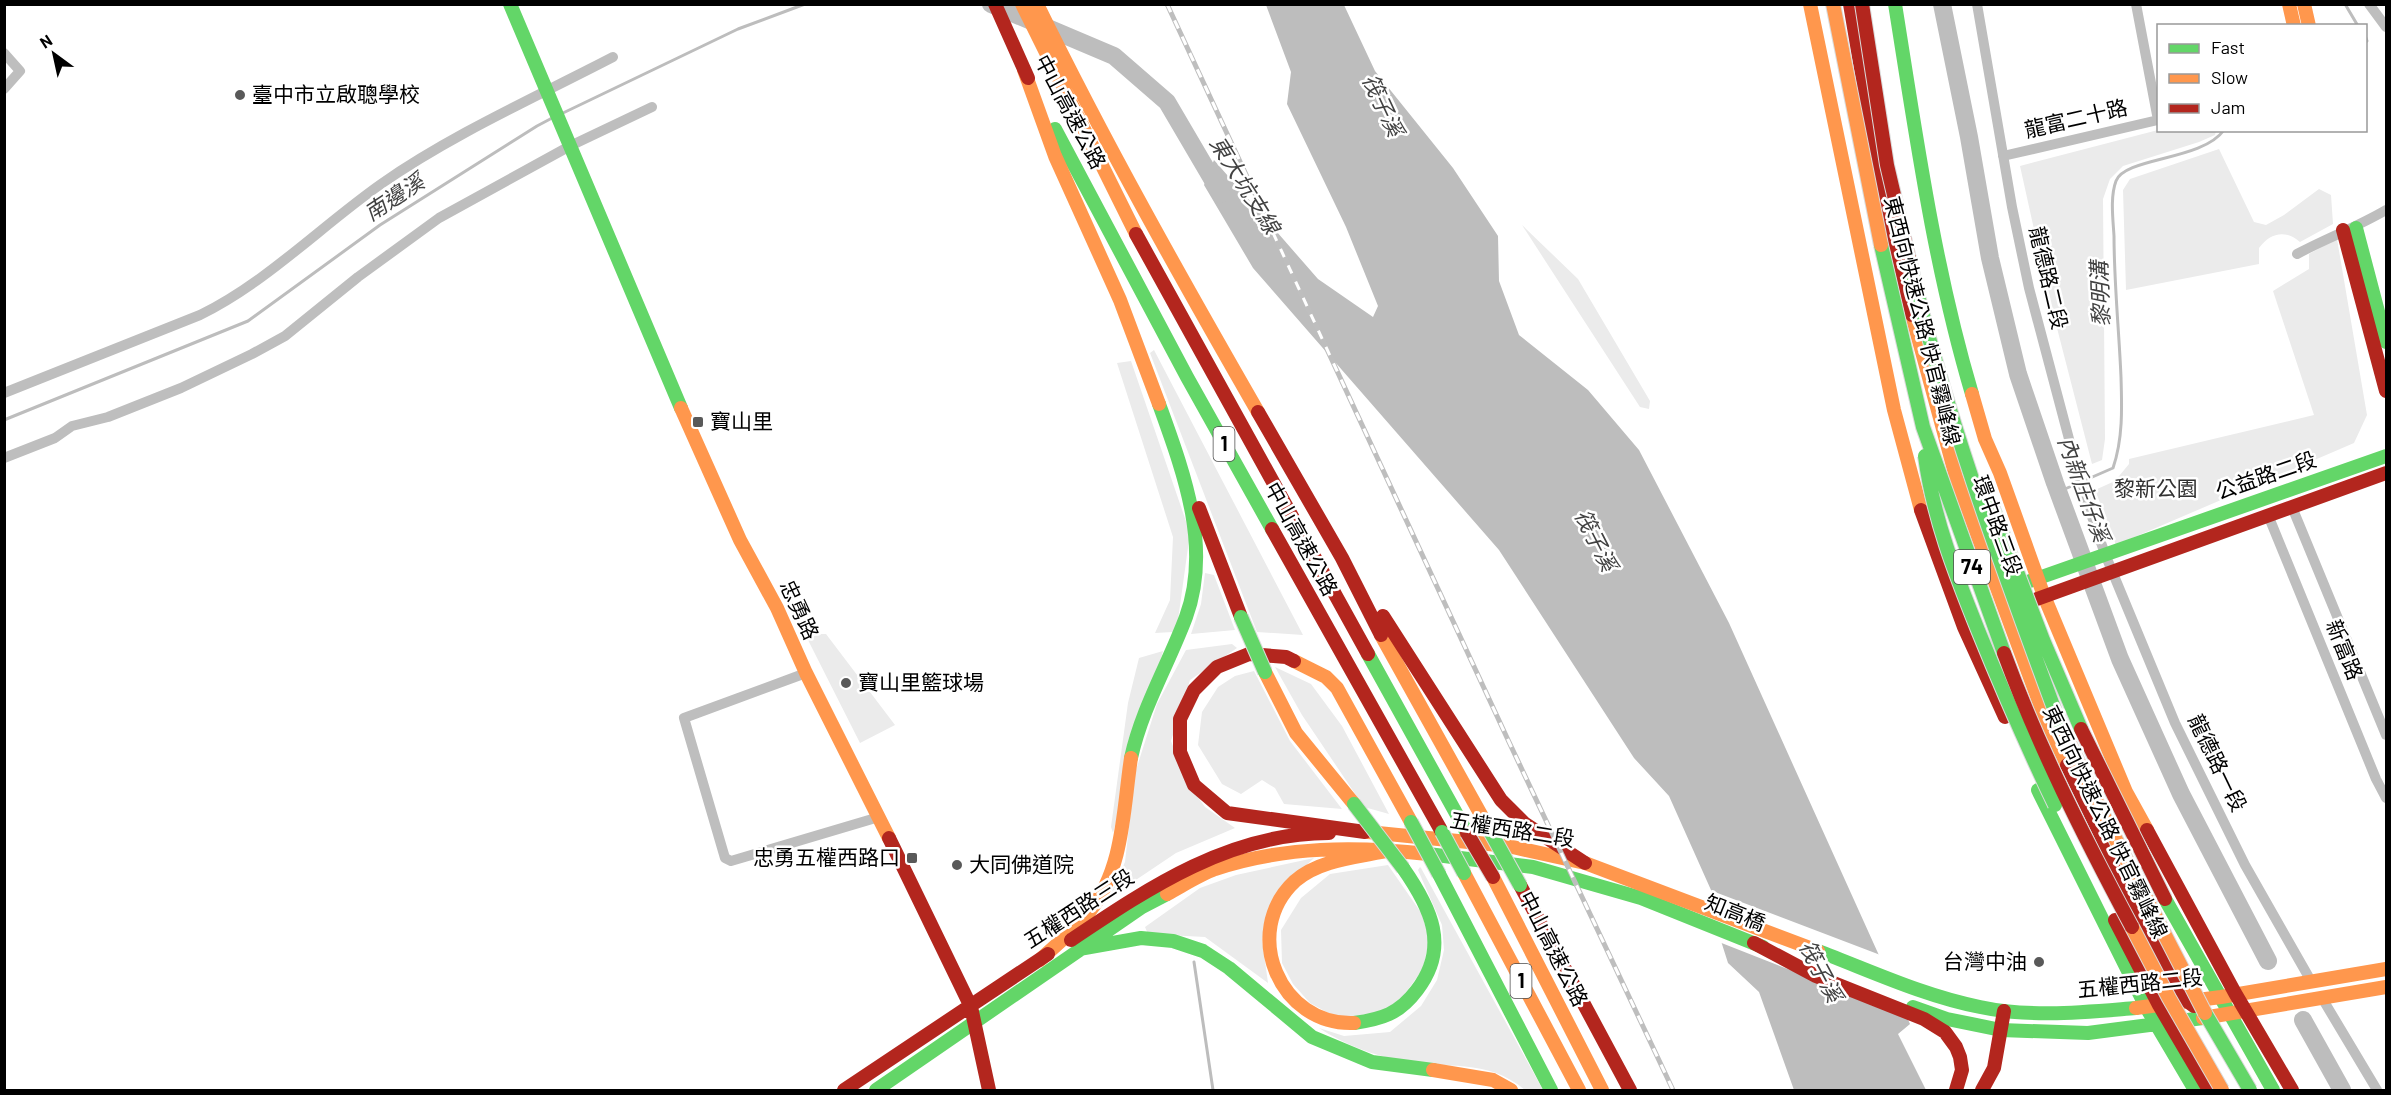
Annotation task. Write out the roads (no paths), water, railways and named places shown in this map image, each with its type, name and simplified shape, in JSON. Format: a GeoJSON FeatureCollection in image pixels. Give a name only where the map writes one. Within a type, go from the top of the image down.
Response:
{"type":"FeatureCollection","features":[{"type":"Feature","properties":{"kind":"main road","name":"忠勇路"},"geometry":{"type":"LineString","coordinates":[[510,4],[709,473],[971,1007],[989,1090]]}},
{"type":"Feature","properties":{"kind":"main road","name":"中山高速公路"},"geometry":{"type":"LineString","coordinates":[[995,4],[1024,70],[1187,377],[1442,832],[1578,1090]]}},
{"type":"Feature","properties":{"kind":"main road","name":"中山高速公路"},"geometry":{"type":"LineString","coordinates":[[1022,4],[1056,78],[1131,226],[1493,878],[1602,1090]]}},
{"type":"Feature","properties":{"kind":"main road"},"geometry":{"type":"LineString","coordinates":[[1037,4],[1072,75],[1173,263],[1342,558],[1401,672],[1520,885],[1630,1090]]}},
{"type":"Feature","properties":{"kind":"main road"},"geometry":{"type":"LineString","coordinates":[[1810,4],[1894,410],[1925,526],[1964,627],[2055,826],[2163,1024],[2196,1090]]}},
{"type":"Feature","properties":{"kind":"main road","name":"東西向快速公路 快官霧峰線"},"geometry":{"type":"LineString","coordinates":[[1833,4],[1873,210],[1923,427],[2016,683],[2048,760],[2102,872],[2169,998],[2222,1090]]}},
{"type":"Feature","properties":{"kind":"main road","name":"環中路三段"},"geometry":{"type":"LineString","coordinates":[[1843,4],[1872,169],[1905,317],[1950,478],[1995,595]]}},
{"type":"Feature","properties":{"kind":"main road","name":"環中路三段"},"geometry":{"type":"LineString","coordinates":[[1850,4],[1878,168],[1912,315],[1956,477],[2038,718],[2080,813],[2183,1002],[2189,1020],[2231,1090]]}},
{"type":"Feature","properties":{"kind":"main road","name":"東西向快速公路 快官霧峰線"},"geometry":{"type":"LineString","coordinates":[[1862,4],[1887,165],[1922,314],[1955,430],[1993,543],[2055,711],[2098,806],[2191,989],[2250,1090]]}},
{"type":"Feature","properties":{"kind":"main road","name":"環中路三段"},"geometry":{"type":"LineString","coordinates":[[1895,4],[1925,192],[1953,330],[1985,439],[2043,576],[2126,792],[2235,993],[2292,1090]]}},
{"type":"Feature","properties":{"kind":"main road"},"geometry":{"type":"LineString","coordinates":[[2289,4],[2294,24]]}},
{"type":"Feature","properties":{"kind":"main road"},"geometry":{"type":"LineString","coordinates":[[2304,4],[2309,24]]}},
{"type":"Feature","properties":{"kind":"main road"},"geometry":{"type":"LineString","coordinates":[[1024,70],[1056,158],[1114,285],[1138,344],[1172,443],[1265,672],[1296,733],[1354,804],[1403,868],[1421,892],[1435,930],[1432,963],[1424,984],[1402,1008],[1371,1023],[1338,1024],[1307,1012],[1290,998],[1274,970],[1269,938],[1277,906],[1297,880],[1322,865],[1391,850]]}},
{"type":"Feature","properties":{"kind":"main road"},"geometry":{"type":"LineString","coordinates":[[2350,229],[2384,325],[2386,342]]}},
{"type":"Feature","properties":{"kind":"main road"},"geometry":{"type":"LineString","coordinates":[[2350,229],[2386,392]]}},
{"type":"Feature","properties":{"kind":"main road"},"geometry":{"type":"LineString","coordinates":[[1923,427],[1931,499],[1950,560],[2039,772],[2115,920],[2153,1006]]}},
{"type":"Feature","properties":{"kind":"main road"},"geometry":{"type":"LineString","coordinates":[[1955,430],[1979,467],[2055,668],[2116,804],[2165,899],[2270,1085]]}},
{"type":"Feature","properties":{"kind":"main road"},"geometry":{"type":"LineString","coordinates":[[1040,960],[1085,917],[1102,893],[1118,852],[1136,739],[1150,697],[1193,592],[1196,572],[1194,520],[1172,443]]}},
{"type":"Feature","properties":{"kind":"main road","name":"公益路二段"},"geometry":{"type":"LineString","coordinates":[[1957,610],[2043,576],[2386,456]]}},
{"type":"Feature","properties":{"kind":"main road","name":"公益路二段"},"geometry":{"type":"LineString","coordinates":[[1964,627],[2097,575],[2386,473]]}},
{"type":"Feature","properties":{"kind":"main road"},"geometry":{"type":"LineString","coordinates":[[1342,558],[1388,623],[1501,800],[1524,823],[1585,864]]}},
{"type":"Feature","properties":{"kind":"main road"},"geometry":{"type":"LineString","coordinates":[[1365,832],[1227,813],[1210,802],[1188,774],[1179,744],[1182,713],[1190,694],[1203,677],[1230,659],[1263,653],[1295,660],[1327,677],[1370,745],[1551,1090]]}},
{"type":"Feature","properties":{"kind":"main road","name":"五權西路三段"},"geometry":{"type":"LineString","coordinates":[[844,1090],[1144,891],[1182,870],[1252,843],[1293,834],[1365,832]]}},
{"type":"Feature","properties":{"kind":"main road","name":"五權西路二段"},"geometry":{"type":"LineString","coordinates":[[1365,832],[1534,850],[1585,864],[1644,893]]}},
{"type":"Feature","properties":{"kind":"main road","name":"五權西路三段"},"geometry":{"type":"LineString","coordinates":[[876,1090],[1142,907],[1213,870],[1256,857],[1303,850],[1391,850]]}},
{"type":"Feature","properties":{"kind":"main road","name":"五權西路二段"},"geometry":{"type":"LineString","coordinates":[[1391,850],[1533,867],[1644,893]]}},
{"type":"Feature","properties":{"kind":"main road","name":"知高橋"},"geometry":{"type":"LineString","coordinates":[[1644,893],[1754,944],[1914,1007]]}},
{"type":"Feature","properties":{"kind":"main road","name":"知高橋"},"geometry":{"type":"LineString","coordinates":[[1644,893],[1899,982]]}},
{"type":"Feature","properties":{"kind":"main road"},"geometry":{"type":"LineString","coordinates":[[1079,950],[1142,938],[1173,941],[1203,951],[1229,968],[1312,1037],[1372,1062],[1474,1076],[1493,1080],[1511,1090]]}},
{"type":"Feature","properties":{"kind":"main road"},"geometry":{"type":"LineString","coordinates":[[1754,944],[1816,976],[1924,1019],[1945,1032],[1956,1047],[1962,1070],[1956,1090]]}},
{"type":"Feature","properties":{"kind":"main road","name":"五權西路二段"},"geometry":{"type":"LineString","coordinates":[[1899,982],[1978,1007],[2004,1011],[2067,1013],[2153,1006],[2221,997],[2386,969]]}},
{"type":"Feature","properties":{"kind":"main road","name":"五權西路二段"},"geometry":{"type":"LineString","coordinates":[[1914,1007],[1947,1019],[2001,1030],[2088,1033],[2214,1017],[2386,987]]}},
{"type":"Feature","properties":{"kind":"main road"},"geometry":{"type":"LineString","coordinates":[[2183,1002],[2214,1017],[2257,1090]]}},
{"type":"Feature","properties":{"kind":"main road"},"geometry":{"type":"LineString","coordinates":[[1982,1090],[1994,1068],[2004,1011]]}},
{"type":"Feature","properties":{"kind":"main road"},"geometry":{"type":"LineString","coordinates":[[2163,1024],[2209,1090]]}},
{"type":"Feature","properties":{"kind":"street","name":"龍德路二段"},"geometry":{"type":"LineString","coordinates":[[1977,4],[2003,156],[2029,288],[2082,488],[2105,554]]}},
{"type":"Feature","properties":{"kind":"street"},"geometry":{"type":"LineString","coordinates":[[2136,4],[2157,115]]}},
{"type":"Feature","properties":{"kind":"street"},"geometry":{"type":"LineString","coordinates":[[2369,4],[2386,27]]}},
{"type":"Feature","properties":{"kind":"street"},"geometry":{"type":"LineString","coordinates":[[4,53],[20,70],[4,89]]}},
{"type":"Feature","properties":{"kind":"street"},"geometry":{"type":"LineString","coordinates":[[4,393],[200,315],[224,303],[288,258],[379,186],[412,163],[548,97],[613,57]]}},
{"type":"Feature","properties":{"kind":"street"},"geometry":{"type":"LineString","coordinates":[[4,458],[55,438],[72,426],[108,417],[181,388],[285,336],[358,277],[439,218],[570,147],[652,107]]}},
{"type":"Feature","properties":{"kind":"street","name":"龍富二十路"},"geometry":{"type":"LineString","coordinates":[[2003,156],[2157,120]]}},
{"type":"Feature","properties":{"kind":"street"},"geometry":{"type":"LineString","coordinates":[[2297,254],[2386,210]]}},
{"type":"Feature","properties":{"kind":"street","name":"新富路"},"geometry":{"type":"LineString","coordinates":[[2292,507],[2386,735]]}},
{"type":"Feature","properties":{"kind":"street","name":"新富路"},"geometry":{"type":"LineString","coordinates":[[2268,515],[2376,779],[2386,798]]}},
{"type":"Feature","properties":{"kind":"street","name":"龍德路一段"},"geometry":{"type":"LineString","coordinates":[[2105,554],[2175,723],[2245,865],[2311,981]]}},
{"type":"Feature","properties":{"kind":"street"},"geometry":{"type":"LineString","coordinates":[[806,673],[684,718],[725,858],[731,861],[879,817]]}},
{"type":"Feature","properties":{"kind":"street"},"geometry":{"type":"LineString","coordinates":[[2322,998],[2377,1090]]}},
{"type":"Feature","properties":{"kind":"water","name":"筏子溪"},"geometry":{"type":"Polygon","coordinates":[[[1266,5],[1344,5],[1375,71],[1453,168],[1498,236],[1499,281],[1519,335],[1588,390],[1639,450],[1729,623],[1910,1024],[1898,1034],[1926,1090],[1794,1090],[1759,992],[1728,963],[1715,922],[1715,899],[1669,796],[1634,758],[1499,550],[1253,268],[1204,185],[1214,160],[1318,279],[1373,317],[1378,306],[1346,227],[1287,104],[1291,72],[1266,5]]]}},
{"type":"Feature","properties":{"kind":"waterway","name":"南邊溪"},"geometry":{"type":"LineString","coordinates":[[563,113],[738,29],[805,4]]}},
{"type":"Feature","properties":{"kind":"waterway","name":"東大坑支線"},"geometry":{"type":"LineString","coordinates":[[991,4],[1114,56],[1167,102],[1221,194]]}},
{"type":"Feature","properties":{"kind":"waterway","name":"內新庄仔溪"},"geometry":{"type":"LineString","coordinates":[[1942,4],[1969,137],[1990,258],[2018,374],[2055,483],[2120,659],[2181,794],[2268,961]]}},
{"type":"Feature","properties":{"kind":"waterway","name":"黎明溝"},"geometry":{"type":"LineString","coordinates":[[2345,4],[2357,24]]}},
{"type":"Feature","properties":{"kind":"waterway","name":"南邊溪"},"geometry":{"type":"LineString","coordinates":[[4,420],[248,321],[380,225],[554,117]]}},
{"type":"Feature","properties":{"kind":"waterway","name":"黎明溝"},"geometry":{"type":"LineString","coordinates":[[2058,492],[2113,468],[2119,446],[2121,389],[2112,208],[2116,181],[2122,173],[2134,167],[2199,148],[2222,132]]}},
{"type":"Feature","properties":{"kind":"waterway"},"geometry":{"type":"LineString","coordinates":[[1194,962],[1213,1090]]}},
{"type":"Feature","properties":{"kind":"waterway","name":"內新庄仔溪"},"geometry":{"type":"LineString","coordinates":[[2303,1020],[2342,1090]]}},
{"type":"Feature","properties":{"kind":"railway"},"geometry":{"type":"LineString","coordinates":[[1167,4],[1673,1090]]}},
{"type":"Feature","properties":{"kind":"place","name":"臺中市立啟聰學校"},"geometry":{"type":"Point","coordinates":[240,95]}},
{"type":"Feature","properties":{"kind":"place","name":"寶山里"},"geometry":{"type":"Point","coordinates":[698,422]}},
{"type":"Feature","properties":{"kind":"place","name":"寶山里籃球場"},"geometry":{"type":"Point","coordinates":[846,683]}},
{"type":"Feature","properties":{"kind":"place","name":"忠勇五權西路口"},"geometry":{"type":"Point","coordinates":[912,858]}},
{"type":"Feature","properties":{"kind":"place","name":"大同佛道院"},"geometry":{"type":"Point","coordinates":[957,865]}},
{"type":"Feature","properties":{"kind":"place","name":"台灣中油"},"geometry":{"type":"Point","coordinates":[2039,962]}},
{"type":"Feature","properties":{"kind":"park label","name":"黎新公園"},"geometry":{"type":"Point","coordinates":[2156,489]}}]}
